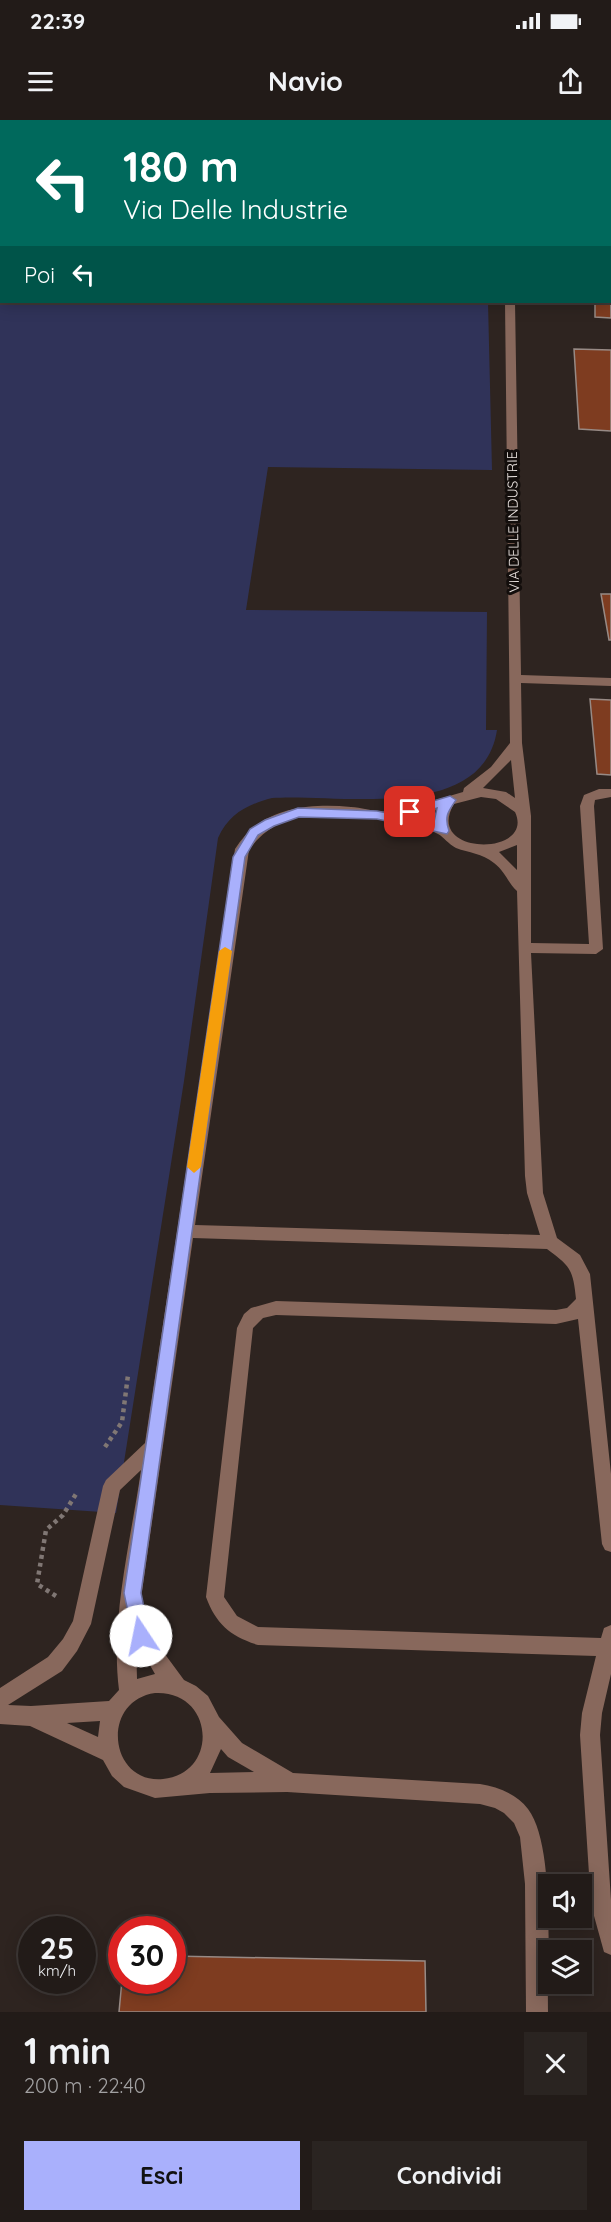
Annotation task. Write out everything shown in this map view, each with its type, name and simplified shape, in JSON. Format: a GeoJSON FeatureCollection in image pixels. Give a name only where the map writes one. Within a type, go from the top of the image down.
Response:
{"type":"FeatureCollection","features":[{"type":"Feature","properties":{"kind":"street","name":"VIA DELLE INDUSTRIE"},"geometry":{"type":"LineString","coordinates":[[510,303],[516,743],[524,822],[524,948],[533,1176],[535,1193],[550,1242]]}},
{"type":"Feature","properties":{"kind":"street"},"geometry":{"type":"LineString","coordinates":[[516,679],[611,682]]}},
{"type":"Feature","properties":{"kind":"street"},"geometry":{"type":"LineString","coordinates":[[443,831],[439,819],[442,809],[456,797],[486,781],[502,766],[516,743]]}},
{"type":"Feature","properties":{"kind":"street"},"geometry":{"type":"LineString","coordinates":[[129,1695],[126,1670],[127,1627],[242,849],[249,838],[261,827],[298,812],[377,815],[425,823],[443,831],[452,840],[466,847],[484,850],[502,847],[517,839],[524,822],[518,806],[507,798],[477,792],[410,812],[377,815]]}},
{"type":"Feature","properties":{"kind":"street"},"geometry":{"type":"LineString","coordinates":[[524,948],[596,949],[587,806],[589,798],[599,793],[611,794]]}},
{"type":"Feature","properties":{"kind":"street"},"geometry":{"type":"LineString","coordinates":[[484,850],[502,860],[514,873],[523,892]]}},
{"type":"Feature","properties":{"kind":"street"},"geometry":{"type":"LineString","coordinates":[[185,1231],[550,1242],[574,1260],[582,1274],[609,1536]]}},
{"type":"Feature","properties":{"kind":"street"},"geometry":{"type":"LineString","coordinates":[[584,1302],[572,1314],[556,1317],[276,1308],[260,1310],[249,1318],[245,1328],[215,1596],[221,1614],[236,1629],[258,1636],[609,1640],[592,1713],[590,1735],[601,1905],[611,1945]]}},
{"type":"Feature","properties":{"kind":"street"},"geometry":{"type":"LineString","coordinates":[[0,1699],[56,1664],[70,1645],[82,1624],[112,1486],[154,1446]]}},
{"type":"Feature","properties":{"kind":"street"},"geometry":{"type":"LineString","coordinates":[[133,1593],[141,1636],[157,1663],[177,1685],[195,1694],[204,1704],[212,1725],[212,1745],[202,1765],[185,1780],[171,1786]]}},
{"type":"Feature","properties":{"kind":"street"},"geometry":{"type":"LineString","coordinates":[[177,1685],[156,1684],[142,1687],[129,1695],[115,1710],[107,1731],[109,1753],[115,1765],[130,1780],[150,1788],[228,1781],[480,1794],[506,1802],[516,1810],[531,1835],[533,1849],[537,2012]]}},
{"type":"Feature","properties":{"kind":"street"},"geometry":{"type":"LineString","coordinates":[[0,1714],[31,1716],[115,1710]]}},
{"type":"Feature","properties":{"kind":"street"},"geometry":{"type":"LineString","coordinates":[[31,1716],[109,1753]]}},
{"type":"Feature","properties":{"kind":"street"},"geometry":{"type":"LineString","coordinates":[[212,1725],[235,1750],[291,1783]]}},
{"type":"Feature","properties":{"kind":"shaded area"},"geometry":{"type":"Polygon","coordinates":[[[0,303],[488,303],[492,470],[268,467],[246,610],[487,612],[486,730],[497,730],[486,760],[465,780],[437,792],[368,799],[272,798],[246,807],[222,830],[218,838],[184,1081],[116,1513],[0,1505],[0,303]]]}},
{"type":"Feature","properties":{"kind":"building"},"geometry":{"type":"Polygon","coordinates":[[[595,303],[611,303],[611,318],[595,317],[595,303]]]}},
{"type":"Feature","properties":{"kind":"building"},"geometry":{"type":"Polygon","coordinates":[[[574,349],[611,350],[611,431],[579,429],[574,349]]]}},
{"type":"Feature","properties":{"kind":"building"},"geometry":{"type":"Polygon","coordinates":[[[601,594],[611,594],[611,640],[609,640],[601,594]]]}},
{"type":"Feature","properties":{"kind":"building"},"geometry":{"type":"Polygon","coordinates":[[[590,699],[611,700],[611,775],[597,774],[590,699]]]}},
{"type":"Feature","properties":{"kind":"building"},"geometry":{"type":"Polygon","coordinates":[[[186,1956],[425,1961],[426,2012],[119,2012],[121,1994],[186,1994],[186,1956]]]}},
{"type":"Feature","properties":{"kind":"slow traffic"},"geometry":{"type":"LineString","coordinates":[[194,1167],[225,951]]}},
{"type":"Feature","properties":{"kind":"route"},"geometry":{"type":"LineString","coordinates":[[141,1636],[133,1593],[239,857],[254,832],[298,812],[335,812],[402,818],[425,823],[443,831],[439,819],[442,809],[450,800],[410,812]]}}]}
